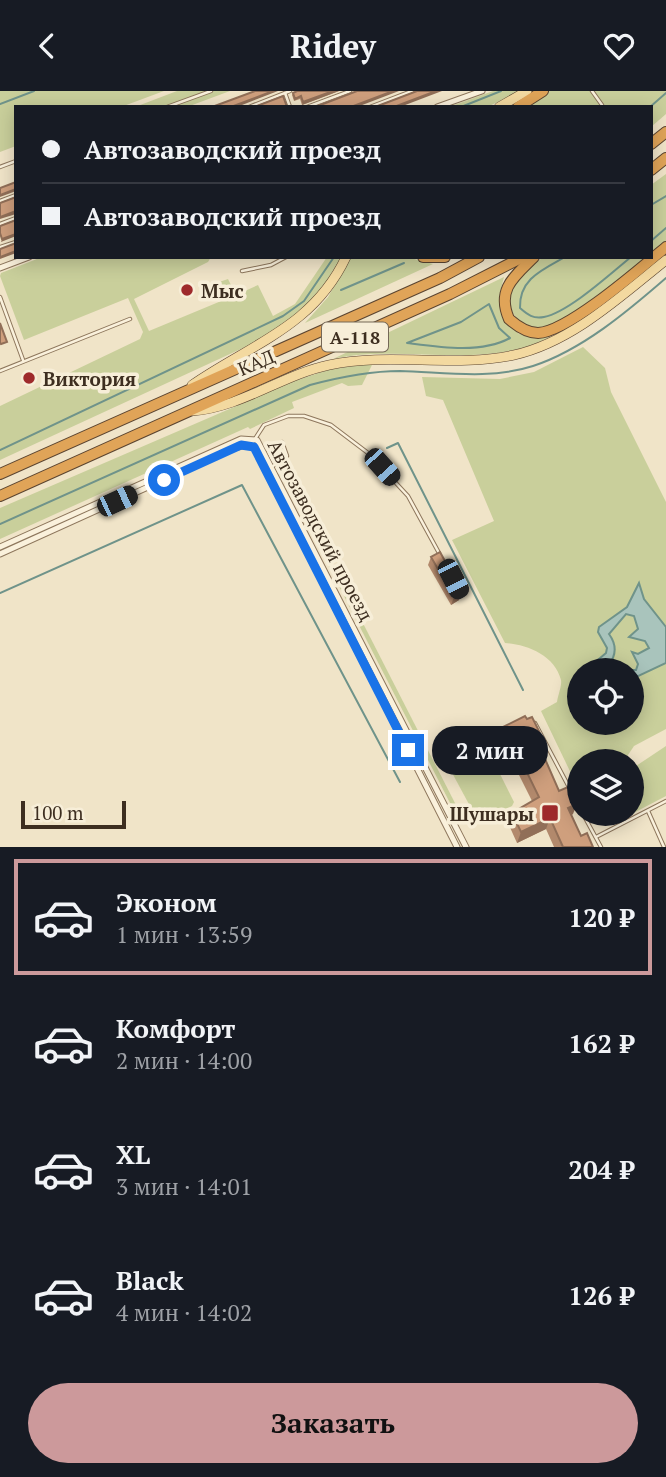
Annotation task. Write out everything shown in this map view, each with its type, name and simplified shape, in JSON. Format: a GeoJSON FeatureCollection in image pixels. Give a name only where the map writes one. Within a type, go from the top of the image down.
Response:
{"type":"FeatureCollection","features":[{"type":"Feature","properties":{"kind":"highway"},"geometry":{"type":"LineString","coordinates":[[521,105],[542,91]]}},
{"type":"Feature","properties":{"kind":"highway","name":"КАД"},"geometry":{"type":"LineString","coordinates":[[0,474],[440,278],[475,259]]}},
{"type":"Feature","properties":{"kind":"highway","name":"КАД"},"geometry":{"type":"LineString","coordinates":[[0,496],[329,349],[519,259]]}},
{"type":"Feature","properties":{"kind":"highway"},"geometry":{"type":"LineString","coordinates":[[532,259],[512,277],[504,299],[509,319],[526,330],[537,333],[553,329],[579,314],[650,259]]}},
{"type":"Feature","properties":{"kind":"main road"},"geometry":{"type":"LineString","coordinates":[[502,105],[527,91]]}},
{"type":"Feature","properties":{"kind":"main road"},"geometry":{"type":"LineString","coordinates":[[179,394],[230,359],[291,326],[318,301],[334,281],[345,259]]}},
{"type":"Feature","properties":{"kind":"main road"},"geometry":{"type":"LineString","coordinates":[[184,412],[216,409],[305,373],[338,364],[372,359],[487,358],[537,349],[582,325],[666,260]]}},
{"type":"Feature","properties":{"kind":"street"},"geometry":{"type":"LineString","coordinates":[[444,105],[482,91]]}},
{"type":"Feature","properties":{"kind":"street"},"geometry":{"type":"LineString","coordinates":[[0,268],[24,259]]}},
{"type":"Feature","properties":{"kind":"street","name":"Автозаводский проезд"},"geometry":{"type":"LineString","coordinates":[[0,548],[242,439],[255,439],[261,443],[273,466],[466,847]]}},
{"type":"Feature","properties":{"kind":"street","name":"Автозаводский проезд"},"geometry":{"type":"LineString","coordinates":[[0,554],[234,448],[251,446],[257,450],[457,847]]}},
{"type":"Feature","properties":{"kind":"lane"},"geometry":{"type":"LineString","coordinates":[[172,105],[211,91]]}},
{"type":"Feature","properties":{"kind":"lane"},"geometry":{"type":"LineString","coordinates":[[254,105],[290,91]]}},
{"type":"Feature","properties":{"kind":"lane"},"geometry":{"type":"LineString","coordinates":[[312,105],[350,91]]}},
{"type":"Feature","properties":{"kind":"lane"},"geometry":{"type":"LineString","coordinates":[[375,105],[412,91]]}},
{"type":"Feature","properties":{"kind":"lane"},"geometry":{"type":"LineString","coordinates":[[592,91],[602,105]]}},
{"type":"Feature","properties":{"kind":"lane"},"geometry":{"type":"LineString","coordinates":[[285,93],[289,105]]}},
{"type":"Feature","properties":{"kind":"lane"},"geometry":{"type":"LineString","coordinates":[[268,259],[271,265]]}},
{"type":"Feature","properties":{"kind":"lane"},"geometry":{"type":"LineString","coordinates":[[242,271],[271,265],[282,259]]}},
{"type":"Feature","properties":{"kind":"lane"},"geometry":{"type":"LineString","coordinates":[[0,297],[23,361]]}},
{"type":"Feature","properties":{"kind":"lane"},"geometry":{"type":"LineString","coordinates":[[0,371],[130,319]]}},
{"type":"Feature","properties":{"kind":"lane"},"geometry":{"type":"LineString","coordinates":[[251,446],[264,425],[288,416],[304,416],[331,425],[368,453],[408,496],[439,553]]}},
{"type":"Feature","properties":{"kind":"lane"},"geometry":{"type":"LineString","coordinates":[[273,466],[287,456],[282,442]]}},
{"type":"Feature","properties":{"kind":"lane"},"geometry":{"type":"LineString","coordinates":[[532,717],[567,783]]}},
{"type":"Feature","properties":{"kind":"lane"},"geometry":{"type":"LineString","coordinates":[[596,837],[666,801]]}},
{"type":"Feature","properties":{"kind":"lane"},"geometry":{"type":"LineString","coordinates":[[648,811],[664,847]]}},
{"type":"Feature","properties":{"kind":"lane"},"geometry":{"type":"LineString","coordinates":[[590,826],[601,847]]}},
{"type":"Feature","properties":{"kind":"green space"},"geometry":{"type":"Polygon","coordinates":[[[0,91],[164,91],[126,105],[14,105],[14,147],[0,152],[0,91]]]}},
{"type":"Feature","properties":{"kind":"green space"},"geometry":{"type":"Polygon","coordinates":[[[177,91],[230,91],[192,105],[140,105],[177,91]]]}},
{"type":"Feature","properties":{"kind":"green space"},"geometry":{"type":"Polygon","coordinates":[[[493,91],[521,91],[491,105],[454,105],[493,91]]]}},
{"type":"Feature","properties":{"kind":"green space"},"geometry":{"type":"Polygon","coordinates":[[[548,91],[666,91],[666,114],[653,125],[653,105],[530,105],[548,91]]]}},
{"type":"Feature","properties":{"kind":"green space"},"geometry":{"type":"Polygon","coordinates":[[[666,174],[666,242],[653,252],[653,184],[666,174]]]}},
{"type":"Feature","properties":{"kind":"green space"},"geometry":{"type":"Polygon","coordinates":[[[37,259],[210,259],[134,299],[149,331],[226,299],[219,282],[228,279],[236,295],[258,285],[273,316],[295,304],[326,259],[341,259],[320,292],[299,314],[256,342],[0,460],[0,406],[140,339],[143,332],[128,298],[24,340],[1,273],[37,259]]]}},
{"type":"Feature","properties":{"kind":"green space"},"geometry":{"type":"Polygon","coordinates":[[[350,259],[414,259],[433,264],[305,323],[328,297],[350,259]]]}},
{"type":"Feature","properties":{"kind":"green space"},"geometry":{"type":"Polygon","coordinates":[[[541,259],[645,259],[579,310],[564,319],[537,328],[520,321],[509,306],[519,276],[541,259]]]}},
{"type":"Feature","properties":{"kind":"green space"},"geometry":{"type":"Polygon","coordinates":[[[504,277],[500,301],[507,321],[519,334],[551,336],[527,347],[501,353],[359,355],[333,359],[504,277]]]}},
{"type":"Feature","properties":{"kind":"green space"},"geometry":{"type":"Polygon","coordinates":[[[583,347],[605,368],[611,392],[666,502],[666,729],[632,749],[567,749],[567,765],[541,711],[557,702],[561,682],[558,671],[539,653],[505,643],[452,540],[494,521],[443,400],[426,396],[422,377],[500,379],[534,372],[583,347]]]}},
{"type":"Feature","properties":{"kind":"green space"},"geometry":{"type":"Polygon","coordinates":[[[373,363],[362,385],[348,386],[342,383],[292,402],[294,408],[250,429],[248,427],[0,539],[0,508],[294,381],[331,369],[373,363]]]}},
{"type":"Feature","properties":{"kind":"green space"},"geometry":{"type":"Polygon","coordinates":[[[281,463],[456,805],[450,803],[278,467],[281,463]]]}},
{"type":"Feature","properties":{"kind":"green space"},"geometry":{"type":"Polygon","coordinates":[[[666,746],[666,796],[644,808],[644,761],[666,746]]]}},
{"type":"Feature","properties":{"kind":"green space"},"geometry":{"type":"Polygon","coordinates":[[[484,751],[489,752],[514,802],[512,806],[495,815],[471,808],[450,769],[484,751]]]}},
{"type":"Feature","properties":{"kind":"water"},"geometry":{"type":"Polygon","coordinates":[[[639,583],[644,599],[666,627],[666,663],[644,673],[644,658],[635,658],[632,652],[638,654],[649,648],[645,641],[629,637],[638,629],[634,616],[626,614],[609,634],[615,650],[613,658],[600,658],[607,648],[598,632],[599,627],[627,607],[639,583]]]}},
{"type":"Feature","properties":{"kind":"building"},"geometry":{"type":"Polygon","coordinates":[[[255,91],[273,91],[236,105],[217,105],[255,91]]]}},
{"type":"Feature","properties":{"kind":"building"},"geometry":{"type":"Polygon","coordinates":[[[333,91],[303,102],[301,96],[295,99],[293,93],[333,91]]]}},
{"type":"Feature","properties":{"kind":"building"},"geometry":{"type":"Polygon","coordinates":[[[357,91],[393,91],[356,105],[320,105],[357,91]]]}},
{"type":"Feature","properties":{"kind":"building"},"geometry":{"type":"Polygon","coordinates":[[[417,91],[436,91],[399,105],[380,105],[417,91]]]}},
{"type":"Feature","properties":{"kind":"building"},"geometry":{"type":"Polygon","coordinates":[[[283,96],[286,105],[259,105],[283,96]]]}},
{"type":"Feature","properties":{"kind":"building"},"geometry":{"type":"Polygon","coordinates":[[[14,183],[14,190],[0,195],[0,188],[14,183]]]}},
{"type":"Feature","properties":{"kind":"building"},"geometry":{"type":"Polygon","coordinates":[[[14,198],[14,212],[0,217],[0,203],[14,198]]]}},
{"type":"Feature","properties":{"kind":"building"},"geometry":{"type":"Polygon","coordinates":[[[14,221],[14,235],[2,239],[0,226],[14,221]]]}},
{"type":"Feature","properties":{"kind":"building"},"geometry":{"type":"Polygon","coordinates":[[[14,244],[14,252],[0,257],[0,249],[14,244]]]}},
{"type":"Feature","properties":{"kind":"building"},"geometry":{"type":"Polygon","coordinates":[[[0,323],[7,342],[1,344],[0,343],[0,323]]]}},
{"type":"Feature","properties":{"kind":"building"},"geometry":{"type":"Polygon","coordinates":[[[440,552],[462,592],[454,597],[431,557],[440,552]]]}},
{"type":"Feature","properties":{"kind":"building"},"geometry":{"type":"Polygon","coordinates":[[[525,716],[527,719],[532,717],[540,733],[535,736],[559,791],[567,787],[567,826],[576,826],[581,836],[587,833],[593,847],[563,847],[550,818],[521,832],[512,813],[539,797],[514,746],[510,748],[502,732],[505,731],[503,727],[525,716]]]}},
{"type":"Feature","properties":{"kind":"waterway"},"geometry":{"type":"LineString","coordinates":[[0,104],[34,91]]}},
{"type":"Feature","properties":{"kind":"waterway"},"geometry":{"type":"LineString","coordinates":[[466,105],[501,91]]}},
{"type":"Feature","properties":{"kind":"waterway"},"geometry":{"type":"LineString","coordinates":[[652,105],[666,93]]}},
{"type":"Feature","properties":{"kind":"waterway"},"geometry":{"type":"LineString","coordinates":[[653,204],[666,196]]}},
{"type":"Feature","properties":{"kind":"waterway"},"geometry":{"type":"LineString","coordinates":[[653,239],[666,228]]}},
{"type":"Feature","properties":{"kind":"waterway"},"geometry":{"type":"LineString","coordinates":[[0,450],[283,316],[304,301],[333,259]]}},
{"type":"Feature","properties":{"kind":"waterway"},"geometry":{"type":"LineString","coordinates":[[561,259],[540,271],[523,290],[520,308],[528,314],[544,317],[565,308],[629,259]]}},
{"type":"Feature","properties":{"kind":"waterway"},"geometry":{"type":"LineString","coordinates":[[341,290],[404,263]]}},
{"type":"Feature","properties":{"kind":"waterway"},"geometry":{"type":"LineString","coordinates":[[0,524],[310,385],[377,372],[483,374],[533,366],[587,340],[666,278]]}},
{"type":"Feature","properties":{"kind":"waterway"},"geometry":{"type":"LineString","coordinates":[[489,304],[499,328],[510,338],[473,348],[407,343],[461,322],[489,304]]}},
{"type":"Feature","properties":{"kind":"waterway"},"geometry":{"type":"LineString","coordinates":[[387,448],[398,443],[523,690]]}},
{"type":"Feature","properties":{"kind":"waterway"},"geometry":{"type":"LineString","coordinates":[[0,593],[242,485],[400,782]]}},
{"type":"Feature","properties":{"kind":"place","name":"Мыс"},"geometry":{"type":"Point","coordinates":[187,290]}},
{"type":"Feature","properties":{"kind":"place","name":"Виктория"},"geometry":{"type":"Point","coordinates":[29,378]}},
{"type":"Feature","properties":{"kind":"place","name":"Шушары"},"geometry":{"type":"Point","coordinates":[550,813]}},
{"type":"Feature","properties":{"kind":"route"},"geometry":{"type":"LineString","coordinates":[[164,480],[241,445],[257,450],[408,750]]}}]}
